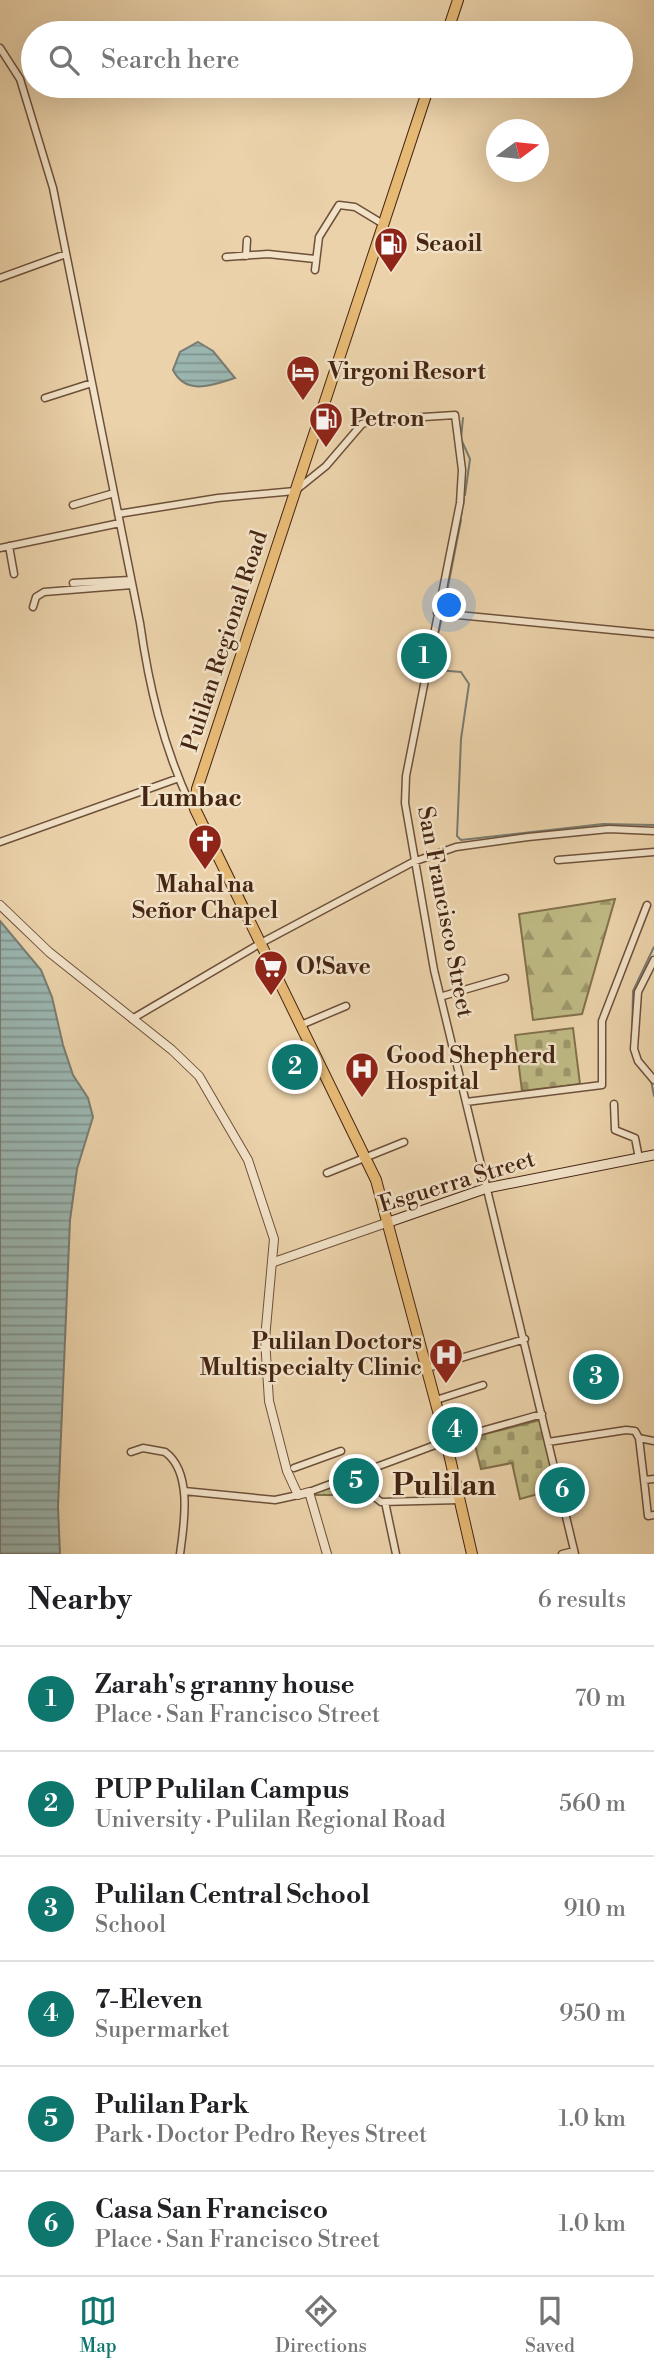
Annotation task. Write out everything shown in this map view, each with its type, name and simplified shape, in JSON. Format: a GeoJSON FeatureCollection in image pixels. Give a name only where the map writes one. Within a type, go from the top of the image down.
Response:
{"type":"FeatureCollection","features":[{"type":"Feature","properties":{"kind":"main road"},"geometry":{"type":"LineString","coordinates":[[451,21],[458,0]]}},
{"type":"Feature","properties":{"kind":"main road","name":"Pulilan Regional Road"},"geometry":{"type":"LineString","coordinates":[[195,809],[197,789],[425,98]]}},
{"type":"Feature","properties":{"kind":"main road"},"geometry":{"type":"LineString","coordinates":[[195,809],[366,1158],[389,1222],[436,1400],[472,1554]]}},
{"type":"Feature","properties":{"kind":"main road","name":"Esguerra Street"},"geometry":{"type":"LineString","coordinates":[[389,1222],[487,1188],[654,1155]]}},
{"type":"Feature","properties":{"kind":"street"},"geometry":{"type":"LineString","coordinates":[[0,48],[21,82]]}},
{"type":"Feature","properties":{"kind":"street"},"geometry":{"type":"LineString","coordinates":[[26,98],[53,188],[160,727],[190,804],[195,809]]}},
{"type":"Feature","properties":{"kind":"street"},"geometry":{"type":"LineString","coordinates":[[315,270],[319,237],[340,205],[355,207],[383,224]]}},
{"type":"Feature","properties":{"kind":"street"},"geometry":{"type":"LineString","coordinates":[[246,256],[247,240]]}},
{"type":"Feature","properties":{"kind":"street"},"geometry":{"type":"LineString","coordinates":[[0,278],[66,254]]}},
{"type":"Feature","properties":{"kind":"street"},"geometry":{"type":"LineString","coordinates":[[226,257],[278,254],[315,258]]}},
{"type":"Feature","properties":{"kind":"street"},"geometry":{"type":"LineString","coordinates":[[45,398],[92,383]]}},
{"type":"Feature","properties":{"kind":"street","name":"San Francisco Street"},"geometry":{"type":"LineString","coordinates":[[295,491],[326,466],[362,424],[376,420],[455,415],[462,470],[460,503],[406,776],[405,803],[413,862],[434,970],[443,996],[574,1553]]}},
{"type":"Feature","properties":{"kind":"street"},"geometry":{"type":"LineString","coordinates":[[118,514],[218,498],[295,491]]}},
{"type":"Feature","properties":{"kind":"street"},"geometry":{"type":"LineString","coordinates":[[73,505],[114,493]]}},
{"type":"Feature","properties":{"kind":"street"},"geometry":{"type":"LineString","coordinates":[[0,548],[120,523]]}},
{"type":"Feature","properties":{"kind":"street"},"geometry":{"type":"LineString","coordinates":[[9,546],[14,574]]}},
{"type":"Feature","properties":{"kind":"street"},"geometry":{"type":"LineString","coordinates":[[74,583],[131,582]]}},
{"type":"Feature","properties":{"kind":"street"},"geometry":{"type":"LineString","coordinates":[[33,607],[36,597],[44,592],[131,582]]}},
{"type":"Feature","properties":{"kind":"street"},"geometry":{"type":"LineString","coordinates":[[437,613],[654,634]]}},
{"type":"Feature","properties":{"kind":"street"},"geometry":{"type":"LineString","coordinates":[[0,842],[179,778]]}},
{"type":"Feature","properties":{"kind":"street"},"geometry":{"type":"LineString","coordinates":[[132,1018],[261,943],[413,862],[456,847],[528,836],[609,829],[654,831]]}},
{"type":"Feature","properties":{"kind":"street"},"geometry":{"type":"LineString","coordinates":[[558,860],[654,852]]}},
{"type":"Feature","properties":{"kind":"street"},"geometry":{"type":"LineString","coordinates":[[0,905],[49,952],[199,1076],[248,1160],[274,1239],[275,1262],[265,1339],[269,1401],[298,1495]]}},
{"type":"Feature","properties":{"kind":"street"},"geometry":{"type":"LineString","coordinates":[[466,1102],[602,1085],[602,1021],[647,905]]}},
{"type":"Feature","properties":{"kind":"street"},"geometry":{"type":"LineString","coordinates":[[654,960],[638,992],[634,1049],[638,1061],[654,1080]]}},
{"type":"Feature","properties":{"kind":"street"},"geometry":{"type":"LineString","coordinates":[[443,996],[505,978]]}},
{"type":"Feature","properties":{"kind":"street"},"geometry":{"type":"LineString","coordinates":[[302,1026],[346,1006]]}},
{"type":"Feature","properties":{"kind":"street"},"geometry":{"type":"LineString","coordinates":[[614,1104],[615,1130],[635,1138],[639,1158]]}},
{"type":"Feature","properties":{"kind":"street"},"geometry":{"type":"LineString","coordinates":[[327,1173],[404,1142]]}},
{"type":"Feature","properties":{"kind":"street","name":"Esguerra Street"},"geometry":{"type":"LineString","coordinates":[[275,1262],[389,1222]]}},
{"type":"Feature","properties":{"kind":"street"},"geometry":{"type":"LineString","coordinates":[[427,1368],[525,1339]]}},
{"type":"Feature","properties":{"kind":"street"},"geometry":{"type":"LineString","coordinates":[[436,1400],[483,1385]]}},
{"type":"Feature","properties":{"kind":"street"},"geometry":{"type":"LineString","coordinates":[[184,1491],[275,1500],[309,1492],[446,1441],[542,1414]]}},
{"type":"Feature","properties":{"kind":"street"},"geometry":{"type":"LineString","coordinates":[[548,1442],[626,1430],[635,1431],[639,1438],[649,1516],[654,1515]]}},
{"type":"Feature","properties":{"kind":"street"},"geometry":{"type":"LineString","coordinates":[[639,1438],[654,1441]]}},
{"type":"Feature","properties":{"kind":"street"},"geometry":{"type":"LineString","coordinates":[[131,1452],[143,1448],[170,1454],[184,1491],[180,1554]]}},
{"type":"Feature","properties":{"kind":"street"},"geometry":{"type":"LineString","coordinates":[[291,1469],[341,1451]]}},
{"type":"Feature","properties":{"kind":"street"},"geometry":{"type":"LineString","coordinates":[[370,1468],[376,1498],[385,1502],[459,1500]]}},
{"type":"Feature","properties":{"kind":"street"},"geometry":{"type":"LineString","coordinates":[[644,1480],[654,1479]]}},
{"type":"Feature","properties":{"kind":"street"},"geometry":{"type":"LineString","coordinates":[[309,1492],[327,1554]]}},
{"type":"Feature","properties":{"kind":"street"},"geometry":{"type":"LineString","coordinates":[[385,1502],[396,1554]]}},
{"type":"Feature","properties":{"kind":"street"},"geometry":{"type":"LineString","coordinates":[[562,1554],[574,1553]]}},
{"type":"Feature","properties":{"kind":"green space"},"geometry":{"type":"Polygon","coordinates":[[[615,899],[582,1014],[533,1020],[519,914],[615,899]]]}},
{"type":"Feature","properties":{"kind":"green space"},"geometry":{"type":"Polygon","coordinates":[[[573,1028],[580,1084],[522,1091],[515,1035],[573,1028]]]}},
{"type":"Feature","properties":{"kind":"green space"},"geometry":{"type":"Polygon","coordinates":[[[540,1420],[556,1489],[520,1499],[512,1463],[481,1469],[473,1437],[540,1420]]]}},
{"type":"Feature","properties":{"kind":"green space"},"geometry":{"type":"Polygon","coordinates":[[[368,1471],[373,1495],[316,1495],[314,1490],[368,1471]]]}},
{"type":"Feature","properties":{"kind":"water"},"geometry":{"type":"Polygon","coordinates":[[[198,342],[213,351],[235,378],[193,386],[178,378],[173,370],[180,352],[198,342]]]}},
{"type":"Feature","properties":{"kind":"water"},"geometry":{"type":"Polygon","coordinates":[[[0,921],[41,970],[52,997],[73,1075],[88,1098],[93,1117],[77,1169],[70,1220],[58,1507],[60,1554],[0,1554],[0,921]]]}},
{"type":"Feature","properties":{"kind":"waterway"},"geometry":{"type":"LineString","coordinates":[[463,418],[461,439],[470,459],[465,495]]}},
{"type":"Feature","properties":{"kind":"waterway"},"geometry":{"type":"LineString","coordinates":[[463,506],[464,498]]}},
{"type":"Feature","properties":{"kind":"waterway"},"geometry":{"type":"LineString","coordinates":[[461,517],[462,508]]}},
{"type":"Feature","properties":{"kind":"waterway"},"geometry":{"type":"LineString","coordinates":[[444,607],[461,520]]}},
{"type":"Feature","properties":{"kind":"waterway"},"geometry":{"type":"LineString","coordinates":[[435,646],[442,618]]}},
{"type":"Feature","properties":{"kind":"waterway"},"geometry":{"type":"LineString","coordinates":[[432,662],[437,670],[461,672],[469,684],[461,739],[457,836],[461,840],[603,824],[654,825]]}},
{"type":"Feature","properties":{"kind":"waterway"},"geometry":{"type":"LineString","coordinates":[[632,1041],[633,991],[654,947]]}},
{"type":"Feature","properties":{"kind":"waterway"},"geometry":{"type":"LineString","coordinates":[[651,1080],[654,1096]]}},
{"type":"Feature","properties":{"kind":"place","name":"Seaoil"},"geometry":{"type":"Point","coordinates":[391,274]}},
{"type":"Feature","properties":{"kind":"place","name":"Virgoni Resort"},"geometry":{"type":"Point","coordinates":[303,402]}},
{"type":"Feature","properties":{"kind":"place","name":"Petron"},"geometry":{"type":"Point","coordinates":[326,449]}},
{"type":"Feature","properties":{"kind":"place","name":"Zarah's granny house"},"geometry":{"type":"Point","coordinates":[424,656]}},
{"type":"Feature","properties":{"kind":"place","name":"Mahal na Señor Chapel"},"geometry":{"type":"Point","coordinates":[205,871]}},
{"type":"Feature","properties":{"kind":"place","name":"O!Save"},"geometry":{"type":"Point","coordinates":[271,997]}},
{"type":"Feature","properties":{"kind":"place","name":"PUP Pulilan Campus"},"geometry":{"type":"Point","coordinates":[295,1067]}},
{"type":"Feature","properties":{"kind":"place","name":"Good Shepherd Hospital"},"geometry":{"type":"Point","coordinates":[362,1099]}},
{"type":"Feature","properties":{"kind":"place","name":"Pulilan Central School"},"geometry":{"type":"Point","coordinates":[596,1377]}},
{"type":"Feature","properties":{"kind":"place","name":"Pulilan Doctors Multispecialty Clinic"},"geometry":{"type":"Point","coordinates":[446,1385]}},
{"type":"Feature","properties":{"kind":"place","name":"7-Eleven"},"geometry":{"type":"Point","coordinates":[455,1430]}},
{"type":"Feature","properties":{"kind":"place","name":"Pulilan Park"},"geometry":{"type":"Point","coordinates":[356,1481]}},
{"type":"Feature","properties":{"kind":"place","name":"Casa San Francisco"},"geometry":{"type":"Point","coordinates":[562,1490]}},
{"type":"Feature","properties":{"kind":"district","name":"Lumbac"},"geometry":{"type":"Point","coordinates":[191,798]}},
{"type":"Feature","properties":{"kind":"district","name":"Pulilan"},"geometry":{"type":"Point","coordinates":[444,1486]}}]}
